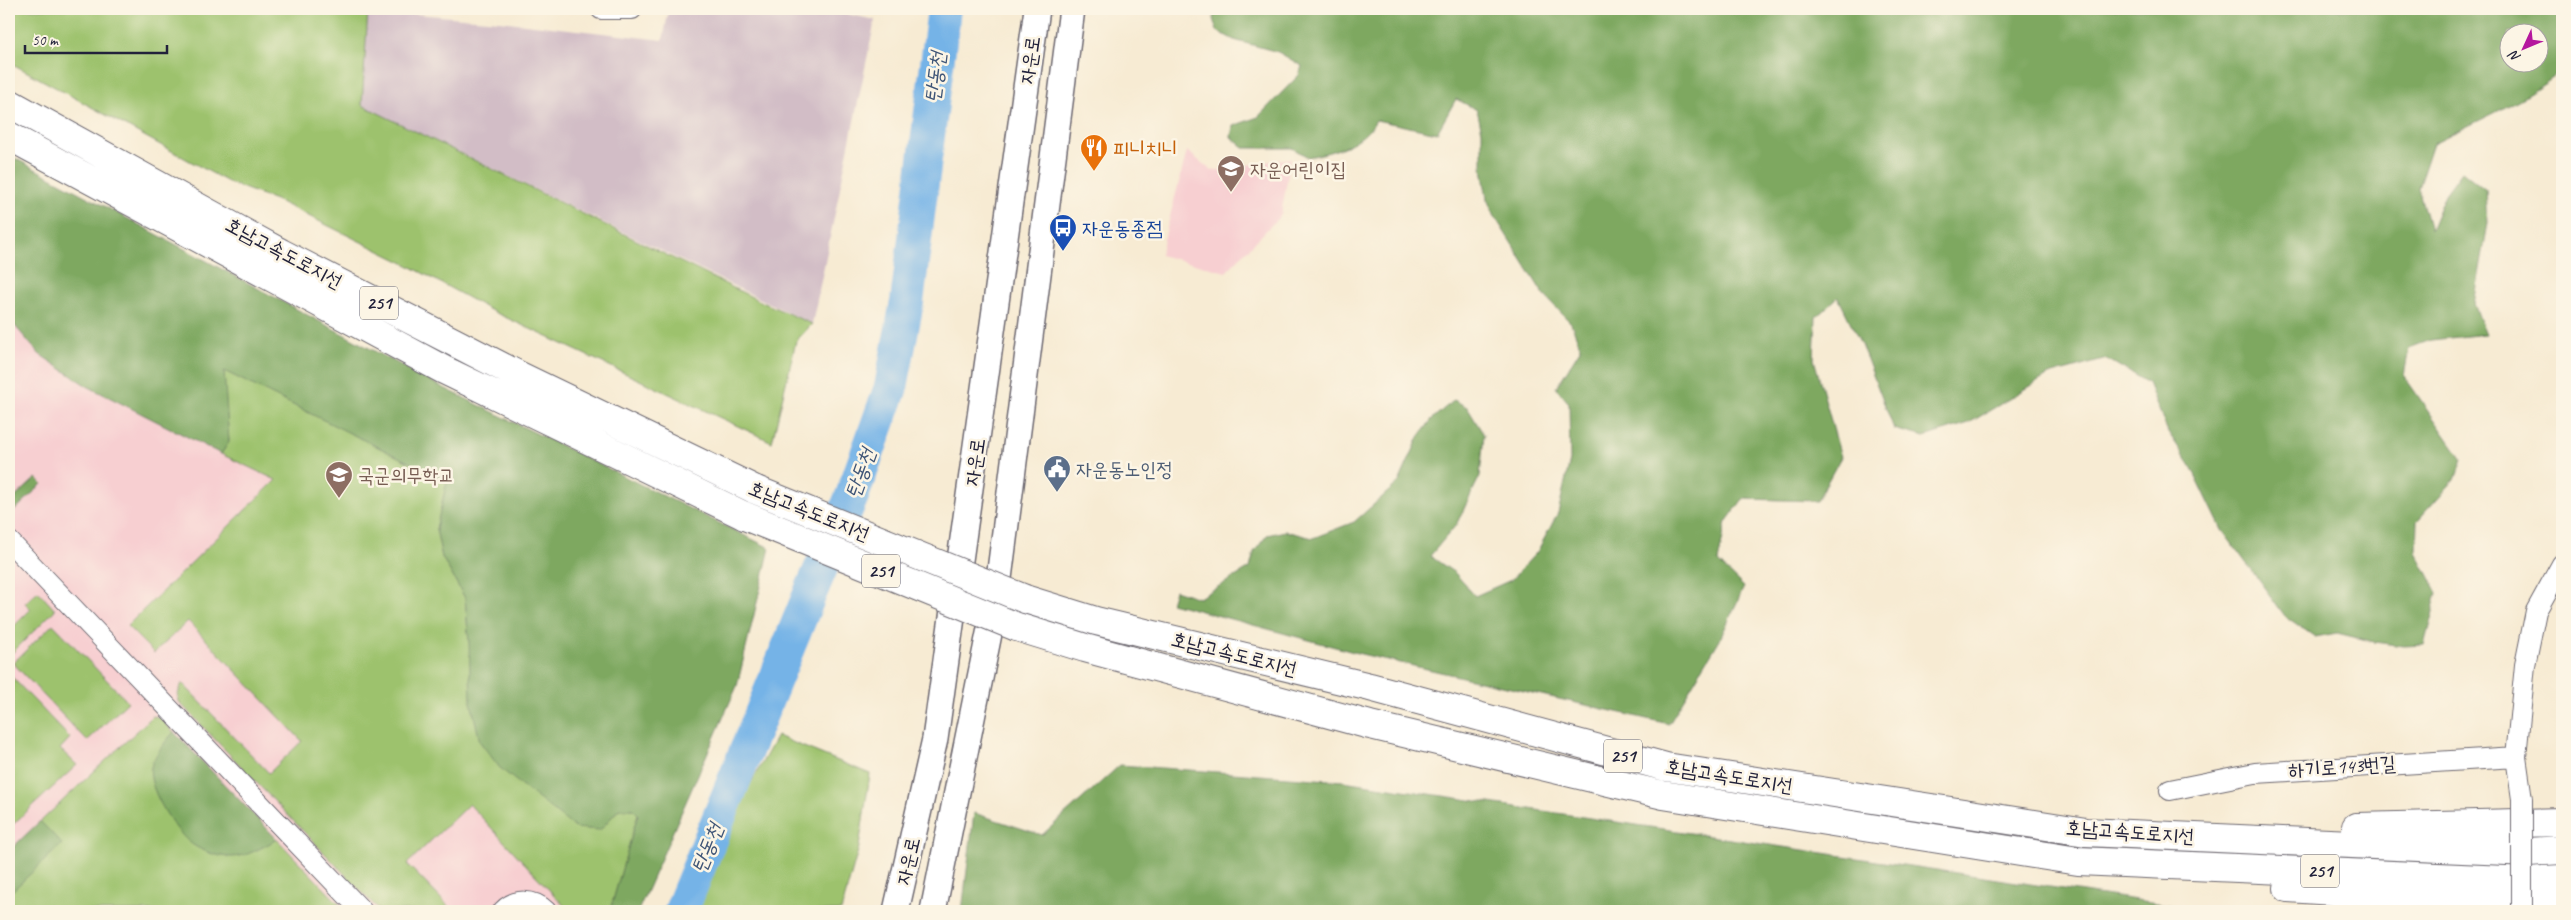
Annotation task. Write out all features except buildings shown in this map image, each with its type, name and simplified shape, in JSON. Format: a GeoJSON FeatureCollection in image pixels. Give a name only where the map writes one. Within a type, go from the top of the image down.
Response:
{"type":"FeatureCollection","features":[{"type":"Feature","properties":{"kind":"highway","name":"호남고속도로지선"},"geometry":{"type":"LineString","coordinates":[[9,103],[352,289],[520,376],[756,490],[1025,599],[1096,621],[1370,687],[1666,768],[2086,832],[2529,852],[2562,850]]}},
{"type":"Feature","properties":{"kind":"highway","name":"호남고속도로지선"},"geometry":{"type":"LineString","coordinates":[[9,136],[444,370],[746,516],[1017,627],[1085,648],[1370,725],[1663,795],[2078,861],[2528,880],[2562,879]]}},
{"type":"Feature","properties":{"kind":"highway"},"geometry":{"type":"LineString","coordinates":[[2235,838],[2300,828],[2562,822]]}},
{"type":"Feature","properties":{"kind":"highway"},"geometry":{"type":"LineString","coordinates":[[2078,861],[2176,880],[2562,906]]}},
{"type":"Feature","properties":{"kind":"street"},"geometry":{"type":"LineString","coordinates":[[601,9],[632,9]]}},
{"type":"Feature","properties":{"kind":"street","name":"자운로"},"geometry":{"type":"LineString","coordinates":[[896,911],[936,739],[1037,9]]}},
{"type":"Feature","properties":{"kind":"street","name":"자운로"},"geometry":{"type":"LineString","coordinates":[[932,911],[997,594],[1072,9]]}},
{"type":"Feature","properties":{"kind":"street"},"geometry":{"type":"LineString","coordinates":[[9,541],[362,911]]}},
{"type":"Feature","properties":{"kind":"street"},"geometry":{"type":"LineString","coordinates":[[2522,911],[2522,799],[2516,757],[2525,665],[2536,611],[2562,564]]}},
{"type":"Feature","properties":{"kind":"street","name":"하기로143번길"},"geometry":{"type":"LineString","coordinates":[[2170,790],[2254,773],[2516,757]]}},
{"type":"Feature","properties":{"kind":"street"},"geometry":{"type":"LineString","coordinates":[[503,911],[514,903],[523,901],[533,902],[546,911]]}},
{"type":"Feature","properties":{"kind":"shaded area"},"geometry":{"type":"Polygon","coordinates":[[[669,9],[824,9],[875,20],[812,324],[362,105],[368,10],[499,21],[663,40],[669,9]]]}},
{"type":"Feature","properties":{"kind":"shaded area","name":"자운어린이집"},"geometry":{"type":"Polygon","coordinates":[[[1187,151],[1212,171],[1291,158],[1281,215],[1226,272],[1160,255],[1187,151]]]}},
{"type":"Feature","properties":{"kind":"shaded area","name":"국군의무학교"},"geometry":{"type":"Polygon","coordinates":[[[9,155],[440,386],[770,548],[737,686],[638,911],[9,911],[9,155]]]}},
{"type":"Feature","properties":{"kind":"green space"},"geometry":{"type":"Polygon","coordinates":[[[9,9],[368,10],[362,105],[762,302],[812,324],[796,341],[772,442],[494,312],[406,264],[278,201],[230,183],[9,62],[9,9]]]}},
{"type":"Feature","properties":{"kind":"green space"},"geometry":{"type":"Polygon","coordinates":[[[1215,9],[2562,9],[2562,71],[2516,102],[2433,143],[2418,188],[2430,230],[2445,194],[2462,171],[2486,190],[2488,223],[2474,304],[2486,334],[2431,340],[2409,348],[2404,376],[2462,459],[2455,479],[2417,521],[2416,551],[2438,593],[2424,645],[2404,646],[2374,642],[2337,633],[2315,637],[2285,616],[2222,530],[2191,466],[2168,432],[2148,383],[2107,359],[2049,375],[1969,423],[1924,437],[1894,429],[1861,344],[1838,297],[1816,317],[1814,359],[1841,457],[1817,501],[1743,499],[1726,522],[1718,562],[1744,587],[1720,639],[1669,724],[1361,654],[1171,603],[1175,590],[1199,598],[1250,568],[1254,552],[1267,535],[1285,531],[1313,538],[1354,522],[1399,482],[1419,437],[1432,419],[1454,400],[1467,407],[1484,435],[1480,476],[1456,525],[1430,556],[1455,573],[1475,596],[1511,580],[1537,552],[1558,513],[1570,460],[1569,403],[1556,388],[1581,348],[1571,323],[1544,295],[1495,217],[1487,199],[1482,168],[1482,131],[1477,110],[1456,99],[1437,133],[1376,120],[1364,135],[1347,146],[1308,157],[1292,148],[1244,148],[1231,137],[1233,126],[1258,117],[1299,75],[1302,66],[1278,52],[1234,40],[1217,31],[1213,19],[1215,9]]]}},
{"type":"Feature","properties":{"kind":"green space"},"geometry":{"type":"Polygon","coordinates":[[[9,155],[440,386],[770,548],[737,686],[638,911],[610,911],[638,814],[633,809],[619,809],[600,830],[575,828],[500,768],[480,742],[471,702],[465,598],[442,557],[436,529],[447,481],[224,371],[229,442],[221,454],[87,386],[39,354],[9,319],[9,155]]]}},
{"type":"Feature","properties":{"kind":"green space"},"geometry":{"type":"Polygon","coordinates":[[[223,370],[448,481],[436,529],[442,557],[465,598],[469,642],[600,829],[619,809],[633,809],[638,814],[610,911],[569,911],[469,804],[407,864],[453,911],[380,911],[179,702],[178,694],[182,683],[269,773],[302,741],[188,621],[154,653],[127,626],[276,480],[221,454],[229,442],[223,370]]]}},
{"type":"Feature","properties":{"kind":"green space"},"geometry":{"type":"Polygon","coordinates":[[[36,478],[42,484],[11,514],[9,511],[9,497],[12,500],[36,478]]]}},
{"type":"Feature","properties":{"kind":"green space"},"geometry":{"type":"Polygon","coordinates":[[[38,591],[55,610],[9,656],[9,631],[31,609],[25,603],[38,591]]]}},
{"type":"Feature","properties":{"kind":"green space"},"geometry":{"type":"Polygon","coordinates":[[[53,624],[128,702],[87,741],[13,663],[53,624]]]}},
{"type":"Feature","properties":{"kind":"green space"},"geometry":{"type":"Polygon","coordinates":[[[9,674],[70,738],[60,749],[77,765],[9,828],[9,674]]]}},
{"type":"Feature","properties":{"kind":"green space"},"geometry":{"type":"Polygon","coordinates":[[[153,716],[159,717],[346,911],[9,911],[9,851],[153,716]]]}},
{"type":"Feature","properties":{"kind":"green space"},"geometry":{"type":"Polygon","coordinates":[[[174,732],[277,839],[249,853],[231,857],[220,856],[202,850],[182,835],[162,807],[151,775],[151,767],[155,757],[174,732]]]}},
{"type":"Feature","properties":{"kind":"green space"},"geometry":{"type":"Polygon","coordinates":[[[777,736],[870,774],[859,847],[841,911],[695,911],[734,813],[777,736]]]}},
{"type":"Feature","properties":{"kind":"green space"},"geometry":{"type":"Polygon","coordinates":[[[1120,765],[1343,781],[2210,911],[962,911],[974,813],[1042,835],[1120,765]]]}},
{"type":"Feature","properties":{"kind":"green space"},"geometry":{"type":"Polygon","coordinates":[[[40,821],[62,844],[9,894],[9,851],[40,821]]]}},
{"type":"Feature","properties":{"kind":"waterway","name":"탄동천"},"geometry":{"type":"LineString","coordinates":[[681,911],[811,591],[852,496],[891,387],[907,302],[944,9]]}},
{"type":"Feature","properties":{"kind":"place","name":"피니치니"},"geometry":{"type":"Point","coordinates":[1094,172]}},
{"type":"Feature","properties":{"kind":"place","name":"자운어린이집"},"geometry":{"type":"Point","coordinates":[1231,193]}},
{"type":"Feature","properties":{"kind":"place","name":"자운동종점"},"geometry":{"type":"Point","coordinates":[1063,252]}},
{"type":"Feature","properties":{"kind":"place","name":"자운동노인정"},"geometry":{"type":"Point","coordinates":[1057,493]}},
{"type":"Feature","properties":{"kind":"place","name":"국군의무학교"},"geometry":{"type":"Point","coordinates":[339,499]}}]}
